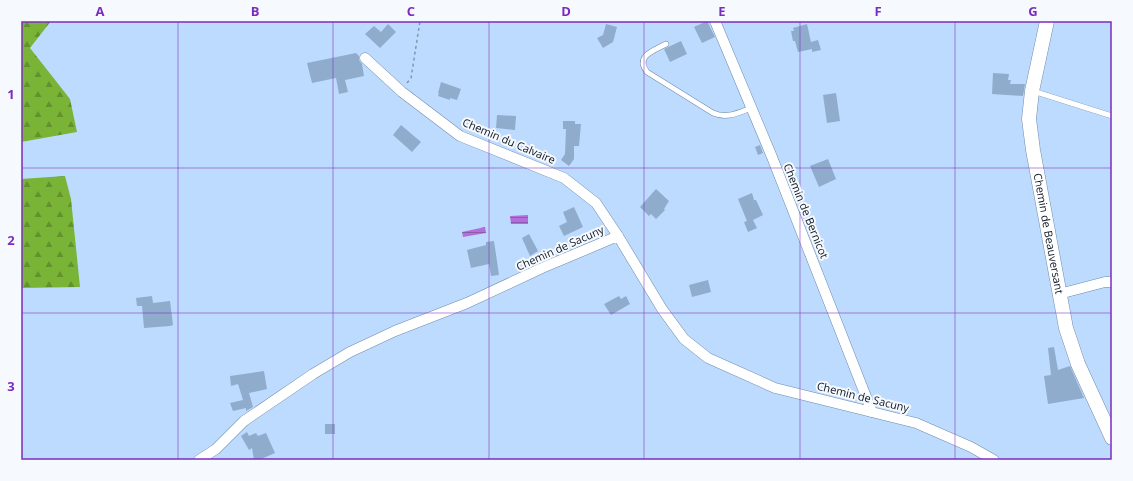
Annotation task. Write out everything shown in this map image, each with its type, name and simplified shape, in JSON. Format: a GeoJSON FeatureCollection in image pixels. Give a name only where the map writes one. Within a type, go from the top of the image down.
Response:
{"type":"FeatureCollection","features":[{"type":"Feature","properties":{"kind":"street","name":"Chemin de Bernicot"},"geometry":{"type":"LineString","coordinates":[[715,21],[872,412]]}},
{"type":"Feature","properties":{"kind":"street","name":"Chemin de Beauversant"},"geometry":{"type":"LineString","coordinates":[[1047,21],[1032,90],[1029,120],[1033,150],[1066,328],[1078,364],[1112,438]]}},
{"type":"Feature","properties":{"kind":"street","name":"Chemin du Calvaire"},"geometry":{"type":"LineString","coordinates":[[365,58],[402,92],[460,136],[564,178],[596,203],[618,236]]}},
{"type":"Feature","properties":{"kind":"street","name":"Chemin de Sacuny"},"geometry":{"type":"LineString","coordinates":[[199,460],[216,449],[244,421],[313,374],[350,352],[395,331],[467,303],[542,268],[618,236],[662,309],[684,339],[708,358],[775,388],[916,423],[972,447],[994,460]]}},
{"type":"Feature","properties":{"kind":"street"},"geometry":{"type":"LineString","coordinates":[[1059,294],[1105,282],[1112,282]]}},
{"type":"Feature","properties":{"kind":"lane"},"geometry":{"type":"LineString","coordinates":[[666,44],[644,57],[642,62],[647,72],[720,116],[732,115],[751,108]]}},
{"type":"Feature","properties":{"kind":"lane"},"geometry":{"type":"LineString","coordinates":[[1032,90],[1112,116]]}},
{"type":"Feature","properties":{"kind":"path"},"geometry":{"type":"LineString","coordinates":[[402,92],[411,78],[420,21]]}},
{"type":"Feature","properties":{"kind":"green space"},"geometry":{"type":"Polygon","coordinates":[[[21,21],[51,21],[30,48],[70,99],[77,132],[21,142],[21,21]]]}},
{"type":"Feature","properties":{"kind":"green space"},"geometry":{"type":"Polygon","coordinates":[[[65,176],[71,199],[80,287],[21,288],[21,179],[65,176]]]}},
{"type":"Feature","properties":{"kind":"shaded area"},"geometry":{"type":"Polygon","coordinates":[[[528,215],[528,224],[511,224],[510,216],[528,215]]]}},
{"type":"Feature","properties":{"kind":"shaded area"},"geometry":{"type":"Polygon","coordinates":[[[485,227],[486,233],[463,237],[462,232],[485,227]]]}},
{"type":"Feature","properties":{"kind":"building"},"geometry":{"type":"Polygon","coordinates":[[[707,21],[715,37],[702,43],[694,27],[707,21]]]}},
{"type":"Feature","properties":{"kind":"building"},"geometry":{"type":"Polygon","coordinates":[[[388,24],[396,32],[380,48],[365,34],[374,26],[381,32],[388,24]]]}},
{"type":"Feature","properties":{"kind":"building"},"geometry":{"type":"Polygon","coordinates":[[[606,24],[617,27],[613,42],[603,48],[597,38],[603,35],[606,24]]]}},
{"type":"Feature","properties":{"kind":"building"},"geometry":{"type":"Polygon","coordinates":[[[807,24],[811,42],[818,40],[821,50],[812,52],[812,49],[798,52],[795,41],[793,41],[791,31],[794,31],[793,28],[807,24]]]}},
{"type":"Feature","properties":{"kind":"building"},"geometry":{"type":"Polygon","coordinates":[[[681,41],[687,54],[670,62],[664,49],[681,41]]]}},
{"type":"Feature","properties":{"kind":"building"},"geometry":{"type":"Polygon","coordinates":[[[356,53],[362,64],[364,76],[345,80],[348,92],[339,94],[336,78],[312,83],[307,63],[356,53]]]}},
{"type":"Feature","properties":{"kind":"building"},"geometry":{"type":"Polygon","coordinates":[[[993,73],[1009,74],[1008,80],[1011,80],[1010,84],[1025,84],[1023,96],[992,94],[993,73]]]}},
{"type":"Feature","properties":{"kind":"building"},"geometry":{"type":"Polygon","coordinates":[[[441,82],[461,89],[457,100],[450,98],[450,100],[438,96],[441,82]]]}},
{"type":"Feature","properties":{"kind":"building"},"geometry":{"type":"Polygon","coordinates":[[[836,93],[840,121],[827,123],[823,95],[836,93]]]}},
{"type":"Feature","properties":{"kind":"building"},"geometry":{"type":"Polygon","coordinates":[[[497,115],[516,116],[515,130],[496,128],[497,115]]]}},
{"type":"Feature","properties":{"kind":"building"},"geometry":{"type":"Polygon","coordinates":[[[563,121],[575,121],[575,124],[581,124],[579,146],[574,146],[574,159],[569,166],[561,160],[565,154],[566,129],[563,129],[563,121]]]}},
{"type":"Feature","properties":{"kind":"building"},"geometry":{"type":"Polygon","coordinates":[[[401,125],[421,142],[412,152],[393,135],[401,125]]]}},
{"type":"Feature","properties":{"kind":"building"},"geometry":{"type":"Polygon","coordinates":[[[760,145],[763,153],[758,155],[755,147],[760,145]]]}},
{"type":"Feature","properties":{"kind":"building"},"geometry":{"type":"Polygon","coordinates":[[[828,159],[836,179],[819,187],[810,166],[828,159]]]}},
{"type":"Feature","properties":{"kind":"building"},"geometry":{"type":"Polygon","coordinates":[[[656,189],[669,201],[664,209],[665,210],[656,219],[651,214],[649,216],[640,207],[656,189]]]}},
{"type":"Feature","properties":{"kind":"building"},"geometry":{"type":"Polygon","coordinates":[[[752,193],[754,200],[756,200],[763,215],[753,220],[757,228],[748,232],[744,222],[747,221],[738,199],[752,193]]]}},
{"type":"Feature","properties":{"kind":"building"},"geometry":{"type":"Polygon","coordinates":[[[574,207],[583,227],[564,236],[559,226],[567,222],[563,212],[574,207]]]}},
{"type":"Feature","properties":{"kind":"building"},"geometry":{"type":"Polygon","coordinates":[[[529,234],[538,251],[530,256],[522,238],[529,234]]]}},
{"type":"Feature","properties":{"kind":"building"},"geometry":{"type":"Polygon","coordinates":[[[494,241],[499,275],[491,276],[489,264],[471,268],[467,250],[486,245],[486,242],[494,241]]]}},
{"type":"Feature","properties":{"kind":"building"},"geometry":{"type":"Polygon","coordinates":[[[708,280],[711,292],[692,297],[689,285],[708,280]]]}},
{"type":"Feature","properties":{"kind":"building"},"geometry":{"type":"Polygon","coordinates":[[[152,296],[153,303],[170,301],[173,325],[144,328],[142,306],[137,306],[136,298],[152,296]]]}},
{"type":"Feature","properties":{"kind":"building"},"geometry":{"type":"Polygon","coordinates":[[[619,296],[621,299],[626,296],[630,304],[611,315],[604,304],[619,296]]]}},
{"type":"Feature","properties":{"kind":"building"},"geometry":{"type":"Polygon","coordinates":[[[1054,347],[1058,370],[1070,366],[1084,398],[1048,404],[1044,376],[1051,375],[1048,348],[1054,347]]]}},
{"type":"Feature","properties":{"kind":"building"},"geometry":{"type":"Polygon","coordinates":[[[264,371],[267,389],[249,393],[253,407],[246,411],[246,408],[233,411],[230,403],[243,400],[238,384],[231,386],[230,376],[264,371]]]}},
{"type":"Feature","properties":{"kind":"building"},"geometry":{"type":"Polygon","coordinates":[[[325,424],[335,424],[335,434],[325,434],[325,424]]]}},
{"type":"Feature","properties":{"kind":"building"},"geometry":{"type":"Polygon","coordinates":[[[247,432],[249,436],[256,433],[258,436],[266,433],[275,453],[259,460],[254,460],[252,448],[249,450],[241,436],[247,432]]]}}]}
